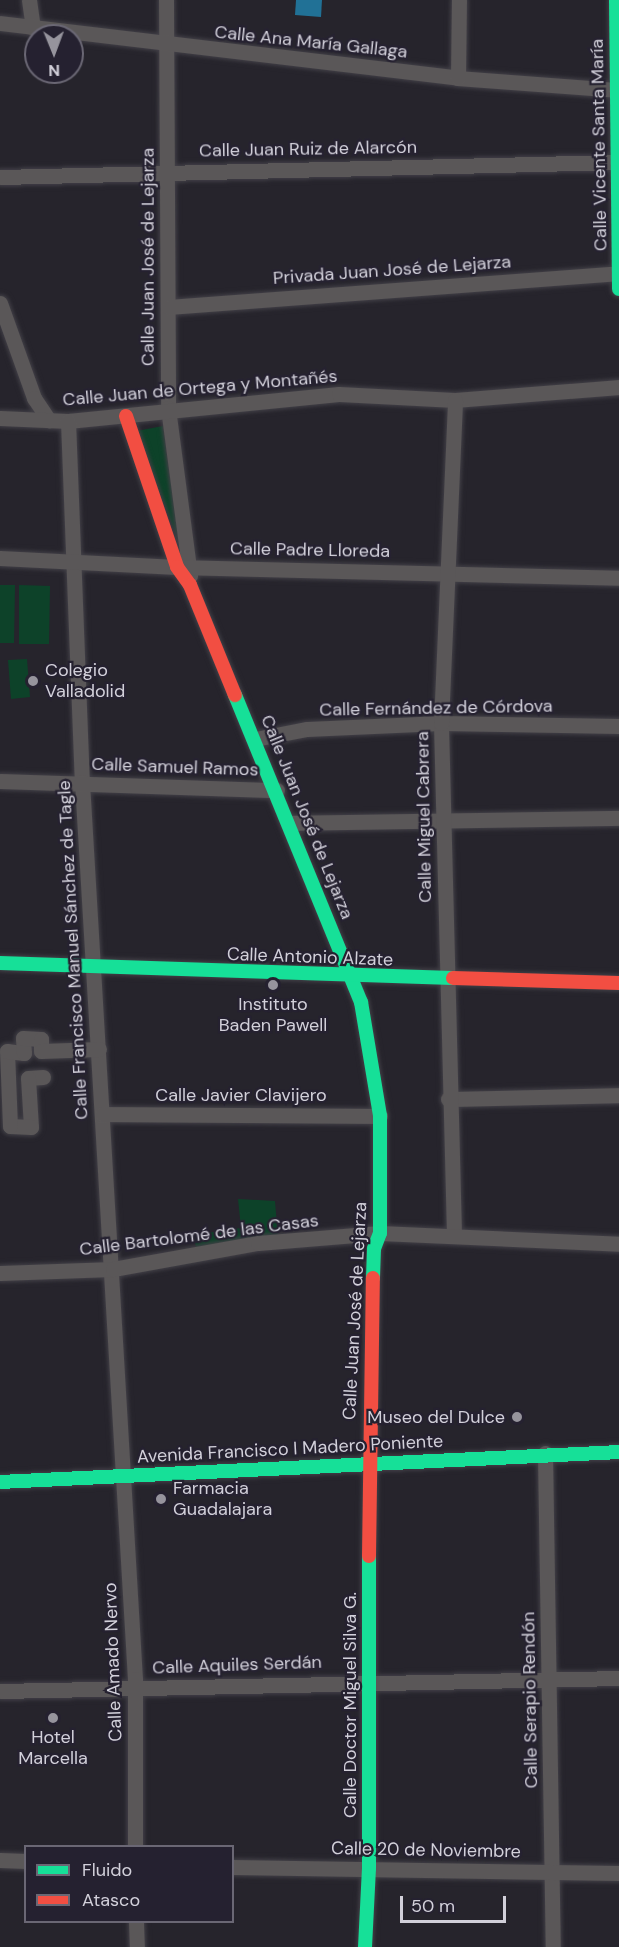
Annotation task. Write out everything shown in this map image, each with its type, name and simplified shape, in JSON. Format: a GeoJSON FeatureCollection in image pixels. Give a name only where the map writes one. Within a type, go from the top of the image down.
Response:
{"type":"FeatureCollection","features":[{"type":"Feature","properties":{"kind":"street"},"geometry":{"type":"LineString","coordinates":[[29,0],[32,24]]}},
{"type":"Feature","properties":{"kind":"street","name":"Calle Juan José de Lejarza"},"geometry":{"type":"LineString","coordinates":[[166,0],[168,408],[183,567]]}},
{"type":"Feature","properties":{"kind":"street"},"geometry":{"type":"LineString","coordinates":[[458,78],[459,0]]}},
{"type":"Feature","properties":{"kind":"street","name":"Calle Vicente Santa María"},"geometry":{"type":"LineString","coordinates":[[616,0],[619,289]]}},
{"type":"Feature","properties":{"kind":"street","name":"Calle Ana María Gallaga"},"geometry":{"type":"LineString","coordinates":[[0,23],[24,27]]}},
{"type":"Feature","properties":{"kind":"street","name":"Calle Ana María Gallaga"},"geometry":{"type":"LineString","coordinates":[[84,35],[458,78],[617,90]]}},
{"type":"Feature","properties":{"kind":"street","name":"Calle Juan Ruiz de Alarcón"},"geometry":{"type":"LineString","coordinates":[[0,177],[617,162]]}},
{"type":"Feature","properties":{"kind":"street","name":"Privada Juan José de Lejarza"},"geometry":{"type":"LineString","coordinates":[[169,307],[619,273]]}},
{"type":"Feature","properties":{"kind":"street"},"geometry":{"type":"LineString","coordinates":[[0,304],[34,398],[49,420]]}},
{"type":"Feature","properties":{"kind":"street","name":"Calle Juan de Ortega y Montañés"},"geometry":{"type":"LineString","coordinates":[[0,418],[68,421],[126,416],[168,408],[339,394],[455,400],[619,387]]}},
{"type":"Feature","properties":{"kind":"street","name":"Calle Miguel Cabrera"},"geometry":{"type":"LineString","coordinates":[[454,1234],[448,1099],[441,723],[455,400]]}},
{"type":"Feature","properties":{"kind":"street","name":"Calle Juan José de Lejarza"},"geometry":{"type":"LineString","coordinates":[[126,416],[190,585],[277,790],[351,976],[370,1041],[380,1116],[380,1233],[374,1249],[369,1463]]}},
{"type":"Feature","properties":{"kind":"street","name":"Calle Francisco Manuel Sánchez de Tagle"},"geometry":{"type":"LineString","coordinates":[[68,421],[82,782],[96,966],[102,1114],[124,1476]]}},
{"type":"Feature","properties":{"kind":"street","name":"Calle Padre Lloreda"},"geometry":{"type":"LineString","coordinates":[[0,558],[183,567],[447,571],[619,578]]}},
{"type":"Feature","properties":{"kind":"street","name":"Calle Fernández de Córdova"},"geometry":{"type":"LineString","coordinates":[[255,739],[307,729],[441,723],[619,726]]}},
{"type":"Feature","properties":{"kind":"street","name":"Calle Samuel Ramos"},"geometry":{"type":"LineString","coordinates":[[0,781],[277,790]]}},
{"type":"Feature","properties":{"kind":"street"},"geometry":{"type":"LineString","coordinates":[[289,823],[443,818],[619,818]]}},
{"type":"Feature","properties":{"kind":"street","name":"Calle Antonio Alzate"},"geometry":{"type":"LineString","coordinates":[[0,963],[446,981],[619,983]]}},
{"type":"Feature","properties":{"kind":"street"},"geometry":{"type":"LineString","coordinates":[[44,1077],[28,1078],[31,1127],[10,1126],[7,1051],[24,1053],[23,1038],[41,1039],[41,1051],[99,1049]]}},
{"type":"Feature","properties":{"kind":"street"},"geometry":{"type":"LineString","coordinates":[[448,1099],[619,1095]]}},
{"type":"Feature","properties":{"kind":"street","name":"Calle Javier Clavijero"},"geometry":{"type":"LineString","coordinates":[[102,1114],[380,1116]]}},
{"type":"Feature","properties":{"kind":"street","name":"Calle Bartolomé de las Casas"},"geometry":{"type":"LineString","coordinates":[[0,1274],[113,1269],[258,1243],[380,1233],[454,1234],[619,1244]]}},
{"type":"Feature","properties":{"kind":"street","name":"Avenida Francisco I Madero Poniente"},"geometry":{"type":"LineString","coordinates":[[0,1482],[545,1453],[619,1452]]}},
{"type":"Feature","properties":{"kind":"street","name":"Calle Serapio Rendón"},"geometry":{"type":"LineString","coordinates":[[545,1453],[553,1947]]}},
{"type":"Feature","properties":{"kind":"street","name":"Calle Doctor Miguel Silva G."},"geometry":{"type":"LineString","coordinates":[[365,1947],[369,1868],[366,1680],[369,1463]]}},
{"type":"Feature","properties":{"kind":"street","name":"Calle Amado Nervo"},"geometry":{"type":"LineString","coordinates":[[124,1476],[135,1688],[135,1845]]}},
{"type":"Feature","properties":{"kind":"street","name":"Calle Aquiles Serdán"},"geometry":{"type":"LineString","coordinates":[[0,1691],[366,1680],[619,1678]]}},
{"type":"Feature","properties":{"kind":"street"},"geometry":{"type":"LineString","coordinates":[[0,1860],[24,1862]]}},
{"type":"Feature","properties":{"kind":"street","name":"Calle 20 de Noviembre"},"geometry":{"type":"LineString","coordinates":[[234,1867],[619,1873]]}},
{"type":"Feature","properties":{"kind":"street"},"geometry":{"type":"LineString","coordinates":[[136,1923],[137,1947]]}},
{"type":"Feature","properties":{"kind":"green space"},"geometry":{"type":"Polygon","coordinates":[[[163,426],[179,543],[136,431],[163,426]]]}},
{"type":"Feature","properties":{"kind":"green space"},"geometry":{"type":"Polygon","coordinates":[[[0,585],[15,585],[14,643],[0,643],[0,585]]]}},
{"type":"Feature","properties":{"kind":"green space"},"geometry":{"type":"Polygon","coordinates":[[[19,585],[50,586],[49,644],[19,644],[19,585]]]}},
{"type":"Feature","properties":{"kind":"green space"},"geometry":{"type":"Polygon","coordinates":[[[27,659],[30,697],[11,699],[8,660],[27,659]]]}},
{"type":"Feature","properties":{"kind":"green space"},"geometry":{"type":"Polygon","coordinates":[[[238,1199],[275,1201],[278,1237],[196,1247],[193,1235],[241,1228],[238,1199]]]}},
{"type":"Feature","properties":{"kind":"water"},"geometry":{"type":"Polygon","coordinates":[[[296,0],[322,0],[321,17],[295,15],[296,0]]]}},
{"type":"Feature","properties":{"kind":"traffic: fast"},"geometry":{"type":"LineString","coordinates":[[616,0],[619,289]]}},
{"type":"Feature","properties":{"kind":"traffic: fast"},"geometry":{"type":"LineString","coordinates":[[235,695],[361,1002],[380,1116],[380,1233],[374,1249],[373,1278]]}},
{"type":"Feature","properties":{"kind":"traffic: fast"},"geometry":{"type":"LineString","coordinates":[[0,963],[453,978]]}},
{"type":"Feature","properties":{"kind":"traffic: fast"},"geometry":{"type":"LineString","coordinates":[[0,1482],[619,1452]]}},
{"type":"Feature","properties":{"kind":"traffic: fast"},"geometry":{"type":"LineString","coordinates":[[365,1947],[369,1868],[369,1556]]}},
{"type":"Feature","properties":{"kind":"traffic: jam"},"geometry":{"type":"LineString","coordinates":[[126,416],[177,567],[190,585],[235,695]]}},
{"type":"Feature","properties":{"kind":"traffic: jam"},"geometry":{"type":"LineString","coordinates":[[453,978],[619,983]]}},
{"type":"Feature","properties":{"kind":"traffic: jam"},"geometry":{"type":"LineString","coordinates":[[369,1556],[373,1278]]}},
{"type":"Feature","properties":{"kind":"place","name":"Colegio Valladolid"},"geometry":{"type":"Point","coordinates":[33,681]}},
{"type":"Feature","properties":{"kind":"place","name":"Instituto Baden Pawell"},"geometry":{"type":"Point","coordinates":[273,985]}},
{"type":"Feature","properties":{"kind":"place","name":"Museo del Dulce"},"geometry":{"type":"Point","coordinates":[517,1417]}},
{"type":"Feature","properties":{"kind":"place","name":"Farmacia Guadalajara"},"geometry":{"type":"Point","coordinates":[161,1499]}},
{"type":"Feature","properties":{"kind":"place","name":"Hotel Marcella"},"geometry":{"type":"Point","coordinates":[53,1718]}}]}
